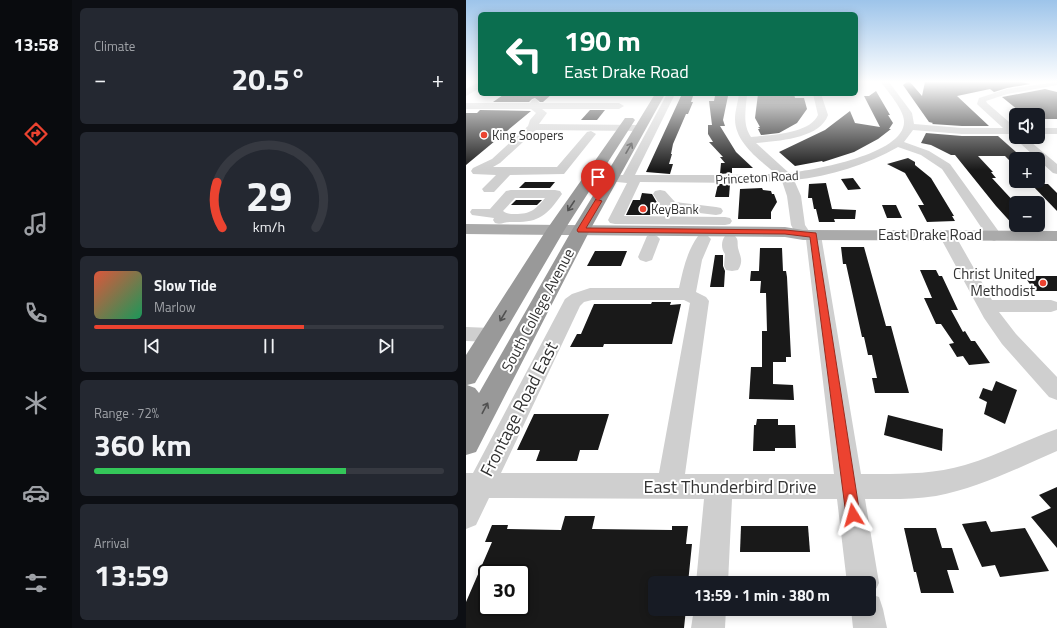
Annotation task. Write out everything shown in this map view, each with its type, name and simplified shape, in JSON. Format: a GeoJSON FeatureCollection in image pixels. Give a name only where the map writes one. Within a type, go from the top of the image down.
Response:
{"type":"FeatureCollection","features":[{"type":"Feature","properties":{"kind":"highway","name":"South College Avenue"},"geometry":{"type":"LineString","coordinates":[[466,376],[553,234],[633,123],[644,111]]}},
{"type":"Feature","properties":{"kind":"highway","name":"South College Avenue"},"geometry":{"type":"LineString","coordinates":[[466,443],[611,178],[633,123]]}},
{"type":"Feature","properties":{"kind":"highway"},"geometry":{"type":"LineString","coordinates":[[466,395],[468,398],[466,405]]}},
{"type":"Feature","properties":{"kind":"main road"},"geometry":{"type":"LineString","coordinates":[[466,229],[496,220],[553,234]]}},
{"type":"Feature","properties":{"kind":"main road","name":"East Drake Road"},"geometry":{"type":"LineString","coordinates":[[553,234],[652,239],[703,239],[727,231]]}},
{"type":"Feature","properties":{"kind":"main road","name":"East Drake Road"},"geometry":{"type":"LineString","coordinates":[[579,235],[727,231],[790,239],[808,235],[1057,236]]}},
{"type":"Feature","properties":{"kind":"main road"},"geometry":{"type":"LineString","coordinates":[[466,238],[553,234]]}},
{"type":"Feature","properties":{"kind":"street"},"geometry":{"type":"LineString","coordinates":[[472,173],[496,161],[529,131],[535,120],[542,113],[540,111]]}},
{"type":"Feature","properties":{"kind":"street"},"geometry":{"type":"LineString","coordinates":[[571,131],[577,120],[584,111]]}},
{"type":"Feature","properties":{"kind":"street"},"geometry":{"type":"LineString","coordinates":[[663,111],[615,220],[727,231]]}},
{"type":"Feature","properties":{"kind":"street"},"geometry":{"type":"LineString","coordinates":[[741,111],[740,120],[743,132],[748,140],[787,177],[794,196],[798,225],[808,235],[862,576]]}},
{"type":"Feature","properties":{"kind":"street"},"geometry":{"type":"LineString","coordinates":[[748,140],[786,136],[804,131],[816,125],[820,121],[823,114],[822,111]]}},
{"type":"Feature","properties":{"kind":"street"},"geometry":{"type":"LineString","coordinates":[[906,111],[909,118],[909,128],[904,137],[898,143],[925,153],[943,165],[994,236]]}},
{"type":"Feature","properties":{"kind":"street"},"geometry":{"type":"LineString","coordinates":[[991,111],[1009,127]]}},
{"type":"Feature","properties":{"kind":"street"},"geometry":{"type":"LineString","coordinates":[[529,131],[571,131],[633,123]]}},
{"type":"Feature","properties":{"kind":"street"},"geometry":{"type":"LineString","coordinates":[[909,128],[1009,133]]}},
{"type":"Feature","properties":{"kind":"street"},"geometry":{"type":"LineString","coordinates":[[472,173],[507,171],[560,171],[591,134],[571,131]]}},
{"type":"Feature","properties":{"kind":"street"},"geometry":{"type":"LineString","coordinates":[[1045,131],[1057,131]]}},
{"type":"Feature","properties":{"kind":"street","name":"Princeton Road"},"geometry":{"type":"LineString","coordinates":[[611,178],[632,181],[733,180],[787,177],[841,166],[873,156],[898,143]]}},
{"type":"Feature","properties":{"kind":"street"},"geometry":{"type":"LineString","coordinates":[[1028,144],[1057,170]]}},
{"type":"Feature","properties":{"kind":"street"},"geometry":{"type":"LineString","coordinates":[[489,189],[507,171]]}},
{"type":"Feature","properties":{"kind":"street"},"geometry":{"type":"LineString","coordinates":[[632,181],[663,197],[665,202],[671,206],[711,210],[725,214],[730,250],[733,253],[732,266]]}},
{"type":"Feature","properties":{"kind":"street"},"geometry":{"type":"LineString","coordinates":[[476,212],[496,220]]}},
{"type":"Feature","properties":{"kind":"street"},"geometry":{"type":"LineString","coordinates":[[947,235],[986,306],[1009,339],[1057,391]]}},
{"type":"Feature","properties":{"kind":"street"},"geometry":{"type":"LineString","coordinates":[[646,257],[652,239]]}},
{"type":"Feature","properties":{"kind":"street"},"geometry":{"type":"LineString","coordinates":[[687,294],[694,260],[703,239]]}},
{"type":"Feature","properties":{"kind":"street","name":"Frontage Road East"},"geometry":{"type":"LineString","coordinates":[[466,515],[473,485],[590,277]]}},
{"type":"Feature","properties":{"kind":"street"},"geometry":{"type":"LineString","coordinates":[[576,300],[597,293],[687,294],[700,301],[670,486]]}},
{"type":"Feature","properties":{"kind":"street"},"geometry":{"type":"LineString","coordinates":[[986,306],[1051,306]]}},
{"type":"Feature","properties":{"kind":"street"},"geometry":{"type":"LineString","coordinates":[[466,334],[491,335]]}},
{"type":"Feature","properties":{"kind":"street","name":"East Thunderbird Drive"},"geometry":{"type":"LineString","coordinates":[[473,485],[849,488],[903,487],[935,484],[966,476],[1057,440]]}},
{"type":"Feature","properties":{"kind":"street"},"geometry":{"type":"LineString","coordinates":[[713,576],[719,487]]}},
{"type":"Feature","properties":{"kind":"street"},"geometry":{"type":"LineString","coordinates":[[708,628],[709,616]]}},
{"type":"Feature","properties":{"kind":"street"},"geometry":{"type":"LineString","coordinates":[[868,616],[870,628]]}},
{"type":"Feature","properties":{"kind":"building","name":"King Soopers"},"geometry":{"type":"Polygon","coordinates":[[[479,111],[531,111],[466,165],[466,113],[477,113],[479,111]]]}},
{"type":"Feature","properties":{"kind":"building"},"geometry":{"type":"Polygon","coordinates":[[[589,111],[604,111],[597,120],[581,120],[589,111]]]}},
{"type":"Feature","properties":{"kind":"building"},"geometry":{"type":"Polygon","coordinates":[[[674,111],[689,111],[688,114],[686,114],[673,144],[669,164],[673,164],[670,174],[646,172],[674,111]]]}},
{"type":"Feature","properties":{"kind":"building"},"geometry":{"type":"Polygon","coordinates":[[[710,111],[725,111],[723,120],[725,126],[720,126],[736,152],[753,168],[732,168],[732,173],[720,174],[721,163],[725,163],[720,157],[723,157],[709,142],[713,142],[708,134],[708,125],[712,125],[710,111]]]}},
{"type":"Feature","properties":{"kind":"building"},"geometry":{"type":"Polygon","coordinates":[[[756,111],[805,111],[797,123],[779,133],[761,135],[758,129],[760,129],[758,127],[760,127],[755,118],[756,111]]]}},
{"type":"Feature","properties":{"kind":"building"},"geometry":{"type":"Polygon","coordinates":[[[850,111],[855,123],[880,127],[872,111],[888,111],[890,115],[888,115],[893,123],[889,129],[891,129],[878,139],[854,152],[823,162],[795,166],[779,152],[825,130],[850,111]]]}},
{"type":"Feature","properties":{"kind":"building"},"geometry":{"type":"Polygon","coordinates":[[[921,111],[973,111],[989,126],[932,124],[933,123],[929,122],[921,111]]]}},
{"type":"Feature","properties":{"kind":"building"},"geometry":{"type":"Polygon","coordinates":[[[1045,111],[1057,111],[1057,119],[1045,119],[1045,111]]]}},
{"type":"Feature","properties":{"kind":"building"},"geometry":{"type":"Polygon","coordinates":[[[926,133],[962,136],[998,136],[1016,152],[1009,152],[1009,160],[1005,156],[978,156],[993,172],[991,172],[996,178],[992,178],[1009,196],[1009,220],[955,155],[951,155],[931,145],[921,143],[926,133]]]}},
{"type":"Feature","properties":{"kind":"building"},"geometry":{"type":"Polygon","coordinates":[[[908,158],[915,162],[915,165],[931,178],[954,216],[952,216],[955,221],[927,222],[918,205],[924,205],[905,173],[887,164],[908,158]]]}},
{"type":"Feature","properties":{"kind":"building"},"geometry":{"type":"Polygon","coordinates":[[[853,178],[861,189],[848,190],[841,179],[853,178]]]}},
{"type":"Feature","properties":{"kind":"building"},"geometry":{"type":"Polygon","coordinates":[[[525,182],[555,182],[550,188],[519,188],[525,182]]]}},
{"type":"Feature","properties":{"kind":"building"},"geometry":{"type":"Polygon","coordinates":[[[826,183],[832,209],[856,210],[855,219],[834,219],[835,222],[819,222],[812,198],[808,198],[809,184],[826,183]]]}},
{"type":"Feature","properties":{"kind":"building"},"geometry":{"type":"Polygon","coordinates":[[[718,184],[730,184],[729,197],[715,197],[718,184]]]}},
{"type":"Feature","properties":{"kind":"building"},"geometry":{"type":"Polygon","coordinates":[[[1045,184],[1048,184],[1057,193],[1057,211],[1045,199],[1045,196],[1043,196],[1035,188],[1045,188],[1045,184]]]}},
{"type":"Feature","properties":{"kind":"building"},"geometry":{"type":"Polygon","coordinates":[[[762,188],[763,190],[771,191],[777,202],[771,212],[771,219],[738,219],[740,189],[762,188]]]}},
{"type":"Feature","properties":{"kind":"building"},"geometry":{"type":"Polygon","coordinates":[[[642,193],[652,194],[659,206],[655,215],[626,215],[633,200],[640,200],[642,193]]]}},
{"type":"Feature","properties":{"kind":"building"},"geometry":{"type":"Polygon","coordinates":[[[516,200],[542,200],[537,205],[511,205],[516,200]]]}},
{"type":"Feature","properties":{"kind":"building"},"geometry":{"type":"Polygon","coordinates":[[[882,205],[896,205],[902,218],[887,218],[882,205]]]}},
{"type":"Feature","properties":{"kind":"building"},"geometry":{"type":"Polygon","coordinates":[[[841,247],[864,247],[886,326],[891,326],[909,393],[875,393],[872,378],[877,378],[872,355],[868,355],[864,337],[862,337],[846,264],[843,264],[841,247]]]}},
{"type":"Feature","properties":{"kind":"building"},"geometry":{"type":"Polygon","coordinates":[[[760,248],[782,248],[783,271],[786,271],[787,277],[791,357],[786,357],[786,362],[773,362],[773,384],[793,385],[794,400],[749,399],[751,367],[762,367],[762,331],[767,331],[766,293],[760,293],[761,281],[750,281],[751,271],[759,271],[760,248]]]}},
{"type":"Feature","properties":{"kind":"building"},"geometry":{"type":"Polygon","coordinates":[[[595,251],[627,251],[621,266],[587,266],[595,251]]]}},
{"type":"Feature","properties":{"kind":"building"},"geometry":{"type":"Polygon","coordinates":[[[715,255],[723,255],[723,266],[725,271],[724,287],[710,287],[715,255]]]}},
{"type":"Feature","properties":{"kind":"building"},"geometry":{"type":"Polygon","coordinates":[[[920,270],[936,270],[939,276],[942,276],[958,310],[951,310],[963,332],[965,331],[971,341],[975,341],[990,363],[969,365],[963,356],[957,357],[949,344],[954,343],[941,324],[936,324],[924,298],[932,298],[920,270]]]}},
{"type":"Feature","properties":{"kind":"building","name":"Christ United Methodist"},"geometry":{"type":"Polygon","coordinates":[[[1024,276],[1057,276],[1057,291],[1035,291],[1024,276]]]}},
{"type":"Feature","properties":{"kind":"building"},"geometry":{"type":"Polygon","coordinates":[[[652,302],[671,302],[670,305],[681,304],[672,344],[604,344],[603,347],[570,347],[577,334],[581,334],[594,304],[651,304],[652,302]]]}},
{"type":"Feature","properties":{"kind":"building"},"geometry":{"type":"Polygon","coordinates":[[[996,381],[1017,390],[1005,424],[984,414],[987,402],[979,398],[983,388],[992,391],[996,381]]]}},
{"type":"Feature","properties":{"kind":"building"},"geometry":{"type":"Polygon","coordinates":[[[534,414],[609,414],[598,450],[580,450],[577,461],[536,461],[540,450],[517,450],[534,414]]]}},
{"type":"Feature","properties":{"kind":"building"},"geometry":{"type":"Polygon","coordinates":[[[888,415],[943,429],[942,451],[884,435],[888,415]]]}},
{"type":"Feature","properties":{"kind":"building"},"geometry":{"type":"Polygon","coordinates":[[[757,419],[778,419],[778,425],[795,425],[796,448],[775,448],[775,451],[753,451],[754,425],[756,425],[757,419]]]}},
{"type":"Feature","properties":{"kind":"building"},"geometry":{"type":"Polygon","coordinates":[[[1057,487],[1057,548],[1031,517],[1051,508],[1039,495],[1057,487]]]}},
{"type":"Feature","properties":{"kind":"building"},"geometry":{"type":"Polygon","coordinates":[[[565,516],[595,516],[592,529],[672,530],[672,526],[688,526],[686,544],[692,544],[689,576],[648,576],[648,616],[685,616],[684,628],[466,628],[466,602],[478,574],[478,616],[530,616],[530,564],[482,564],[492,542],[485,542],[492,525],[508,525],[507,529],[561,530],[565,516]]]}},
{"type":"Feature","properties":{"kind":"building"},"geometry":{"type":"Polygon","coordinates":[[[986,521],[991,532],[1025,528],[1049,571],[1000,577],[995,565],[982,567],[962,524],[986,521]]]}},
{"type":"Feature","properties":{"kind":"building"},"geometry":{"type":"Polygon","coordinates":[[[741,526],[808,526],[810,552],[740,552],[741,526]]]}},
{"type":"Feature","properties":{"kind":"building"},"geometry":{"type":"Polygon","coordinates":[[[904,528],[936,528],[942,548],[952,548],[959,570],[947,570],[954,593],[921,593],[916,572],[914,572],[904,528]]]}},
{"type":"Feature","properties":{"kind":"place","name":"King Soopers"},"geometry":{"type":"Point","coordinates":[484,135]}},
{"type":"Feature","properties":{"kind":"place","name":"KeyBank"},"geometry":{"type":"Point","coordinates":[643,209]}},
{"type":"Feature","properties":{"kind":"place","name":"Christ United Methodist"},"geometry":{"type":"Point","coordinates":[1043,283]}},
{"type":"Feature","properties":{"kind":"route"},"geometry":{"type":"LineString","coordinates":[[598,201],[581,230],[785,232],[813,235],[853,515]]}}]}
